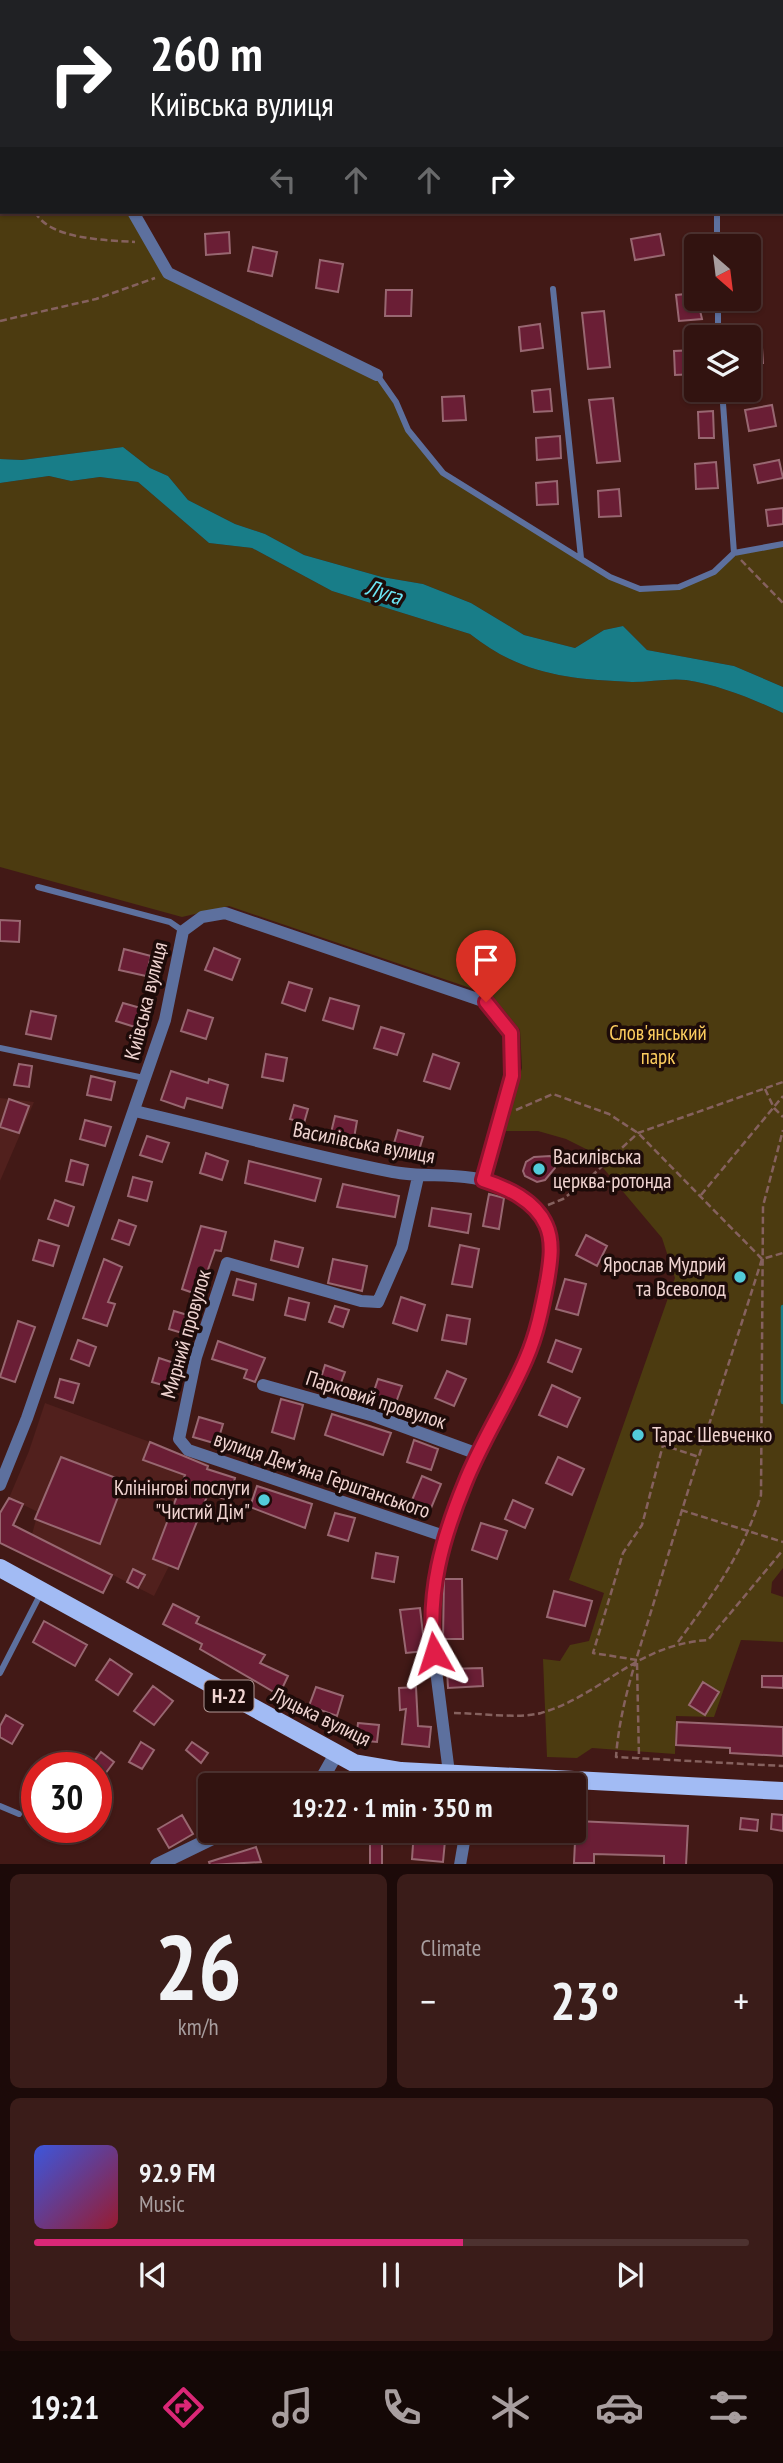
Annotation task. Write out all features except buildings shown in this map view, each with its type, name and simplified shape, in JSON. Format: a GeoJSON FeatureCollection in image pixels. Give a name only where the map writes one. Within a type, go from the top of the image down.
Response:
{"type":"FeatureCollection","features":[{"type":"Feature","properties":{"kind":"main road","name":"Луцька вулиця"},"geometry":{"type":"LineString","coordinates":[[0,1568],[354,1763],[401,1771],[449,1773]]}},
{"type":"Feature","properties":{"kind":"main road","name":"Луцька вулиця"},"geometry":{"type":"LineString","coordinates":[[586,1783],[783,1791]]}},
{"type":"Feature","properties":{"kind":"street"},"geometry":{"type":"LineString","coordinates":[[134,214],[168,273],[377,375]]}},
{"type":"Feature","properties":{"kind":"street","name":"Київська вулиця"},"geometry":{"type":"LineString","coordinates":[[0,1485],[27,1418],[146,1079],[165,1020],[183,931],[202,917],[225,913],[486,1002],[511,1033],[512,1076],[483,1180]]}},
{"type":"Feature","properties":{"kind":"street","name":"Василівська вулиця"},"geometry":{"type":"LineString","coordinates":[[135,1111],[331,1160],[418,1177],[483,1180],[509,1190],[533,1207],[547,1226],[551,1254],[542,1308],[530,1348],[478,1454],[444,1536],[430,1610],[449,1773]]}},
{"type":"Feature","properties":{"kind":"street","name":"Мирний провулок"},"geometry":{"type":"LineString","coordinates":[[188,1450],[179,1439],[180,1423],[196,1357],[227,1263],[361,1301],[378,1302],[402,1247],[418,1177]]}},
{"type":"Feature","properties":{"kind":"street","name":"Парковий провулок"},"geometry":{"type":"LineString","coordinates":[[263,1385],[374,1416],[478,1454]]}},
{"type":"Feature","properties":{"kind":"street","name":"вулиця Демʼяна Герштанського"},"geometry":{"type":"LineString","coordinates":[[188,1450],[444,1536]]}},
{"type":"Feature","properties":{"kind":"street"},"geometry":{"type":"LineString","coordinates":[[325,1773],[336,1754]]}},
{"type":"Feature","properties":{"kind":"street"},"geometry":{"type":"LineString","coordinates":[[157,1864],[201,1843]]}},
{"type":"Feature","properties":{"kind":"street"},"geometry":{"type":"LineString","coordinates":[[460,1864],[464,1843]]}},
{"type":"Feature","properties":{"kind":"lane"},"geometry":{"type":"LineString","coordinates":[[717,214],[717,234]]}},
{"type":"Feature","properties":{"kind":"lane"},"geometry":{"type":"LineString","coordinates":[[553,289],[582,558]]}},
{"type":"Feature","properties":{"kind":"lane"},"geometry":{"type":"LineString","coordinates":[[377,375],[396,402],[408,430],[443,473],[610,577],[640,589],[679,587],[714,572],[734,553],[783,544]]}},
{"type":"Feature","properties":{"kind":"lane"},"geometry":{"type":"LineString","coordinates":[[723,402],[734,553]]}},
{"type":"Feature","properties":{"kind":"lane"},"geometry":{"type":"LineString","coordinates":[[38,887],[170,922],[183,931]]}},
{"type":"Feature","properties":{"kind":"lane"},"geometry":{"type":"LineString","coordinates":[[0,1048],[146,1079]]}},
{"type":"Feature","properties":{"kind":"lane"},"geometry":{"type":"LineString","coordinates":[[0,1673],[24,1621],[42,1591]]}},
{"type":"Feature","properties":{"kind":"lane"},"geometry":{"type":"LineString","coordinates":[[0,1806],[19,1814]]}},
{"type":"Feature","properties":{"kind":"path"},"geometry":{"type":"LineString","coordinates":[[36,214],[66,234],[103,241],[150,242]]}},
{"type":"Feature","properties":{"kind":"path"},"geometry":{"type":"LineString","coordinates":[[0,321],[96,299],[168,273]]}},
{"type":"Feature","properties":{"kind":"path"},"geometry":{"type":"LineString","coordinates":[[734,553],[783,603]]}},
{"type":"Feature","properties":{"kind":"path"},"geometry":{"type":"LineString","coordinates":[[548,1205],[563,1199],[584,1183],[638,1133],[783,1082]]}},
{"type":"Feature","properties":{"kind":"path"},"geometry":{"type":"LineString","coordinates":[[765,1089],[774,1108],[783,1117]]}},
{"type":"Feature","properties":{"kind":"path"},"geometry":{"type":"LineString","coordinates":[[499,1117],[553,1094],[609,1114],[638,1133],[762,1259]]}},
{"type":"Feature","properties":{"kind":"path"},"geometry":{"type":"LineString","coordinates":[[701,1195],[783,1096]]}},
{"type":"Feature","properties":{"kind":"path"},"geometry":{"type":"LineString","coordinates":[[678,1642],[727,1576],[750,1530],[761,1495],[763,1206],[783,1130]]}},
{"type":"Feature","properties":{"kind":"path"},"geometry":{"type":"LineString","coordinates":[[762,1259],[783,1253]]}},
{"type":"Feature","properties":{"kind":"path"},"geometry":{"type":"LineString","coordinates":[[762,1259],[681,1510],[637,1660],[618,1734],[616,1757],[783,1766]]}},
{"type":"Feature","properties":{"kind":"path"},"geometry":{"type":"LineString","coordinates":[[637,1660],[593,1653],[623,1553],[642,1524],[663,1445],[699,1457]]}},
{"type":"Feature","properties":{"kind":"path"},"geometry":{"type":"LineString","coordinates":[[681,1510],[783,1542]]}},
{"type":"Feature","properties":{"kind":"path"},"geometry":{"type":"LineString","coordinates":[[441,1713],[538,1713],[560,1706],[637,1660],[678,1642],[708,1640],[783,1550]]}},
{"type":"Feature","properties":{"kind":"path"},"geometry":{"type":"LineString","coordinates":[[637,1660],[639,1758]]}},
{"type":"Feature","properties":{"kind":"shaded area"},"geometry":{"type":"Polygon","coordinates":[[[0,1098],[34,1102],[0,1181],[0,1098]]]}},
{"type":"Feature","properties":{"kind":"shaded area"},"geometry":{"type":"Polygon","coordinates":[[[45,1403],[209,1464],[192,1508],[201,1512],[178,1569],[169,1566],[154,1596],[113,1575],[103,1593],[26,1557],[38,1512],[9,1498],[45,1403]]]}},
{"type":"Feature","properties":{"kind":"green space"},"geometry":{"type":"Polygon","coordinates":[[[0,214],[134,214],[168,273],[377,375],[396,402],[408,430],[443,473],[610,577],[640,589],[679,587],[714,572],[734,553],[783,544],[783,687],[734,666],[647,650],[623,626],[604,630],[575,648],[524,635],[471,603],[423,584],[382,577],[304,555],[265,534],[235,524],[188,500],[168,476],[150,468],[123,447],[22,460],[0,459],[0,214]]]}},
{"type":"Feature","properties":{"kind":"green space","name":"Слов'янський парк"},"geometry":{"type":"Polygon","coordinates":[[[49,476],[71,481],[100,477],[138,482],[209,543],[252,548],[332,591],[470,634],[489,648],[527,666],[587,679],[632,682],[686,680],[736,693],[783,713],[783,1568],[772,1582],[771,1593],[783,1597],[783,1642],[741,1640],[714,1717],[676,1716],[675,1754],[592,1748],[577,1758],[547,1757],[543,1659],[560,1661],[570,1645],[589,1641],[604,1593],[569,1580],[675,1278],[662,1238],[588,1150],[566,1139],[538,1131],[502,1131],[522,1068],[520,1030],[491,995],[229,906],[182,917],[0,867],[0,483],[49,476]]]}},
{"type":"Feature","properties":{"kind":"water","name":"Луга"},"geometry":{"type":"Polygon","coordinates":[[[123,447],[150,468],[168,476],[188,500],[235,524],[265,534],[304,555],[382,577],[423,584],[471,603],[524,635],[575,648],[604,630],[623,626],[647,650],[734,666],[783,687],[783,713],[736,693],[686,680],[632,682],[587,679],[527,666],[489,648],[470,634],[332,591],[252,548],[209,543],[138,482],[100,477],[71,481],[49,476],[0,483],[0,459],[22,460],[123,447]]]}},
{"type":"Feature","properties":{"kind":"waterway"},"geometry":{"type":"LineString","coordinates":[[783,1307],[783,1402]]}},
{"type":"Feature","properties":{"kind":"place","name":"Василівська церква-ротонда"},"geometry":{"type":"Point","coordinates":[539,1169]}},
{"type":"Feature","properties":{"kind":"place","name":"Ярослав Мудрий та Всеволод"},"geometry":{"type":"Point","coordinates":[740,1277]}},
{"type":"Feature","properties":{"kind":"place","name":"Тарас Шевченко"},"geometry":{"type":"Point","coordinates":[638,1435]}},
{"type":"Feature","properties":{"kind":"place","name":"Клінінгові послуги \"Чистий Дім\""},"geometry":{"type":"Point","coordinates":[264,1500]}},
{"type":"Feature","properties":{"kind":"route"},"geometry":{"type":"LineString","coordinates":[[434,1653],[430,1610],[435,1572],[444,1536],[466,1480],[526,1358],[538,1327],[551,1254],[547,1226],[533,1207],[509,1190],[483,1180],[497,1120],[512,1076],[511,1033],[486,1002]]}}]}
